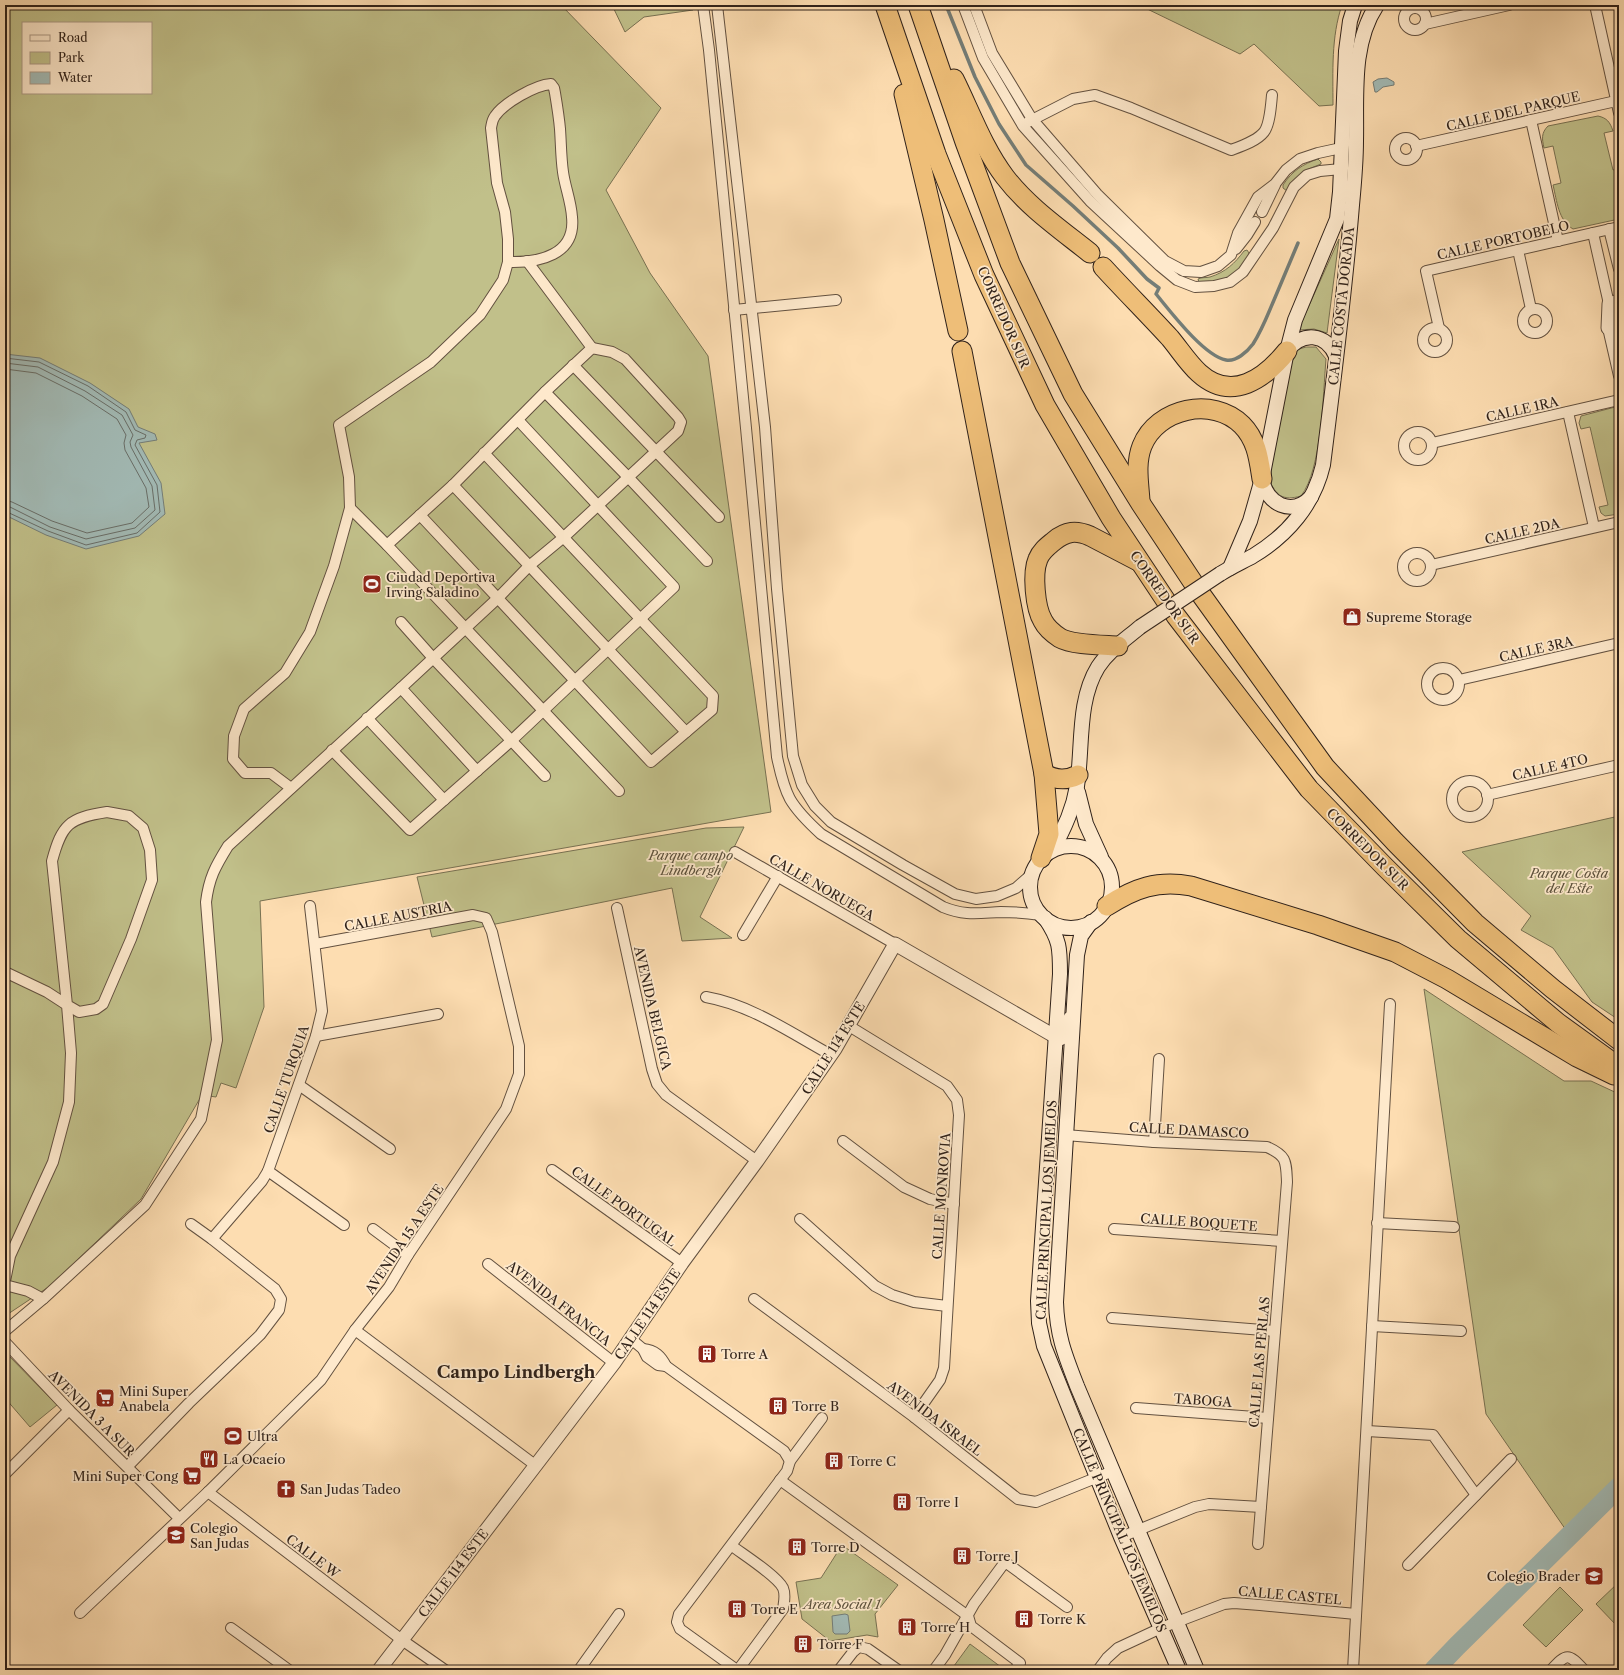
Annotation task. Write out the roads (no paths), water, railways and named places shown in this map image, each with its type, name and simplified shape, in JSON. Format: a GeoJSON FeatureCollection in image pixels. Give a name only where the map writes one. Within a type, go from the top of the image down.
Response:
{"type":"FeatureCollection","features":[{"type":"Feature","properties":{"kind":"highway"},"geometry":{"type":"LineString","coordinates":[[882,5],[926,182],[958,331]]}},
{"type":"Feature","properties":{"kind":"highway","name":"CORREDOR SUR"},"geometry":{"type":"LineString","coordinates":[[885,5],[936,154],[984,275],[1045,405],[1111,518],[1176,616],[1309,789],[1458,939],[1558,1023],[1619,1067]]}},
{"type":"Feature","properties":{"kind":"highway"},"geometry":{"type":"LineString","coordinates":[[919,5],[989,150],[1005,176],[1020,194],[1041,214],[1090,253]]}},
{"type":"Feature","properties":{"kind":"highway","name":"CORREDOR SUR"},"geometry":{"type":"LineString","coordinates":[[919,5],[965,142],[1010,263],[1073,394],[1141,504],[1200,594],[1325,767],[1475,923],[1553,989],[1619,1040]]}},
{"type":"Feature","properties":{"kind":"highway"},"geometry":{"type":"LineString","coordinates":[[1103,267],[1172,340],[1192,366],[1211,382],[1232,386],[1249,383],[1270,370],[1287,351]]}},
{"type":"Feature","properties":{"kind":"highway"},"geometry":{"type":"LineString","coordinates":[[962,351],[1044,774],[1049,834],[1042,861]]}},
{"type":"Feature","properties":{"kind":"highway"},"geometry":{"type":"LineString","coordinates":[[1141,504],[1138,465],[1143,445],[1150,432],[1156,426],[1163,420],[1180,412],[1197,410],[1217,412],[1237,421],[1248,433],[1256,447],[1262,479]]}},
{"type":"Feature","properties":{"kind":"highway"},"geometry":{"type":"LineString","coordinates":[[1118,646],[1081,643],[1062,639],[1042,621],[1033,582],[1038,559],[1044,549],[1059,536],[1073,532],[1082,532],[1141,563]]}},
{"type":"Feature","properties":{"kind":"highway"},"geometry":{"type":"LineString","coordinates":[[1044,774],[1057,780],[1071,778],[1077,780]]}},
{"type":"Feature","properties":{"kind":"highway"},"geometry":{"type":"LineString","coordinates":[[1107,906],[1135,890],[1155,884],[1176,884],[1198,889],[1364,940],[1421,964],[1577,1057],[1619,1078]]}},
{"type":"Feature","properties":{"kind":"main road","name":"CALLE COSTA DORADA"},"geometry":{"type":"LineString","coordinates":[[1225,571],[1250,521],[1262,479],[1287,351],[1295,320],[1337,219],[1340,192],[1346,51],[1350,21],[1355,5]]}},
{"type":"Feature","properties":{"kind":"main road","name":"CALLE COSTA DORADA"},"geometry":{"type":"LineString","coordinates":[[1225,571],[1253,556],[1278,537],[1303,512],[1314,493],[1320,478],[1323,465],[1336,356],[1356,164],[1359,56],[1370,15],[1376,5]]}},
{"type":"Feature","properties":{"kind":"main road"},"geometry":{"type":"LineString","coordinates":[[1287,351],[1300,339],[1311,337],[1326,342],[1334,351],[1336,356]]}},
{"type":"Feature","properties":{"kind":"main road"},"geometry":{"type":"LineString","coordinates":[[1262,479],[1265,492],[1269,497],[1274,502],[1286,506],[1299,505],[1310,498],[1314,493]]}},
{"type":"Feature","properties":{"kind":"main road"},"geometry":{"type":"LineString","coordinates":[[1077,780],[1086,824],[1109,872],[1112,887],[1107,906],[1100,916],[1079,927],[1067,928],[1055,924],[1043,916],[1036,908],[1031,895],[1030,882],[1068,820],[1077,780],[1084,706],[1098,667],[1110,652],[1140,627],[1225,571]]}},
{"type":"Feature","properties":{"kind":"main road"},"geometry":{"type":"LineString","coordinates":[[1042,861],[1062,846],[1078,846],[1094,852],[1102,859]]}},
{"type":"Feature","properties":{"kind":"main road","name":"CALLE PRINCIPAL LOS JEMELOS"},"geometry":{"type":"LineString","coordinates":[[1043,916],[1055,933],[1060,954],[1060,974],[1038,1301],[1039,1323],[1044,1346],[1097,1478],[1179,1670]]}},
{"type":"Feature","properties":{"kind":"main road","name":"CALLE PRINCIPAL LOS JEMELOS"},"geometry":{"type":"LineString","coordinates":[[1091,922],[1081,936],[1078,944],[1065,1136],[1056,1322],[1060,1341],[1070,1367],[1197,1670]]}},
{"type":"Feature","properties":{"kind":"main road"},"geometry":{"type":"LineString","coordinates":[[1054,1071],[1057,1068],[1064,1068],[1069,1074]]}},
{"type":"Feature","properties":{"kind":"main road"},"geometry":{"type":"LineString","coordinates":[[1048,1153],[1065,1136],[1050,1118]]}},
{"type":"Feature","properties":{"kind":"street"},"geometry":{"type":"LineString","coordinates":[[703,5],[709,50],[777,757],[782,780],[790,799],[821,834],[943,907],[952,911],[973,914],[999,912],[1043,916]]}},
{"type":"Feature","properties":{"kind":"street"},"geometry":{"type":"LineString","coordinates":[[717,5],[766,438],[777,589],[793,756],[802,785],[811,801],[831,822],[903,865],[955,894],[964,897],[976,898],[996,896],[1016,888],[1042,861]]}},
{"type":"Feature","properties":{"kind":"street"},"geometry":{"type":"LineString","coordinates":[[963,5],[983,58],[1023,126],[1096,206],[1177,280],[1195,287],[1214,286],[1230,282],[1244,272],[1273,228],[1294,187],[1307,175],[1320,171],[1341,169]]}},
{"type":"Feature","properties":{"kind":"street"},"geometry":{"type":"LineString","coordinates":[[974,5],[992,53],[1032,119],[1097,194],[1165,261],[1184,271],[1201,272],[1218,266],[1231,255],[1255,222]]}},
{"type":"Feature","properties":{"kind":"street"},"geometry":{"type":"LineString","coordinates":[[1425,24],[1484,8],[1509,5]]}},
{"type":"Feature","properties":{"kind":"street"},"geometry":{"type":"LineString","coordinates":[[1595,5],[1619,112]]}},
{"type":"Feature","properties":{"kind":"street"},"geometry":{"type":"LineString","coordinates":[[291,788],[271,773],[245,773],[233,759],[234,736],[244,709],[285,673],[310,632],[334,566],[350,508],[349,477],[339,425],[431,362],[480,315],[503,280],[508,262],[508,239],[505,212],[497,182],[491,128],[492,120],[503,108],[514,100],[543,85],[551,84],[555,93],[563,171],[572,216],[572,234],[569,240],[556,253],[546,258],[526,262],[508,262]]}},
{"type":"Feature","properties":{"kind":"street"},"geometry":{"type":"LineString","coordinates":[[1023,126],[1032,119],[1073,99],[1095,95],[1131,108],[1231,150],[1251,141],[1264,132],[1269,116],[1272,95]]}},
{"type":"Feature","properties":{"kind":"street","name":"CALLE DEL PARQUE"},"geometry":{"type":"LineString","coordinates":[[1416,146],[1616,101]]}},
{"type":"Feature","properties":{"kind":"street"},"geometry":{"type":"LineString","coordinates":[[1531,120],[1558,241]]}},
{"type":"Feature","properties":{"kind":"street"},"geometry":{"type":"LineString","coordinates":[[1231,255],[1238,233],[1258,197],[1277,181],[1286,170],[1300,158],[1341,148]]}},
{"type":"Feature","properties":{"kind":"street"},"geometry":{"type":"LineString","coordinates":[[1262,212],[1277,181]]}},
{"type":"Feature","properties":{"kind":"street"},"geometry":{"type":"LineString","coordinates":[[1614,228],[1619,269]]}},
{"type":"Feature","properties":{"kind":"street","name":"CALLE PORTOBELO"},"geometry":{"type":"LineString","coordinates":[[1439,328],[1426,271],[1614,228]]}},
{"type":"Feature","properties":{"kind":"street"},"geometry":{"type":"LineString","coordinates":[[1593,233],[1614,302],[1614,326],[1619,376]]}},
{"type":"Feature","properties":{"kind":"street"},"geometry":{"type":"LineString","coordinates":[[1518,250],[1531,309]]}},
{"type":"Feature","properties":{"kind":"street"},"geometry":{"type":"LineString","coordinates":[[5,1331],[43,1299],[144,1205],[201,1119],[218,1040],[206,902],[209,882],[217,864],[228,846],[498,598],[529,566],[564,537],[678,431],[681,422],[678,417],[625,359],[612,352],[592,348],[526,262]]}},
{"type":"Feature","properties":{"kind":"street"},"geometry":{"type":"LineString","coordinates":[[734,310],[836,300]]}},
{"type":"Feature","properties":{"kind":"street"},"geometry":{"type":"LineString","coordinates":[[387,545],[453,485],[545,392],[592,348]]}},
{"type":"Feature","properties":{"kind":"street"},"geometry":{"type":"LineString","coordinates":[[573,365],[718,518]]}},
{"type":"Feature","properties":{"kind":"street"},"geometry":{"type":"LineString","coordinates":[[545,392],[708,561]]}},
{"type":"Feature","properties":{"kind":"street","name":"CALLE 1RA"},"geometry":{"type":"LineString","coordinates":[[1432,443],[1619,400]]}},
{"type":"Feature","properties":{"kind":"street"},"geometry":{"type":"LineString","coordinates":[[1568,412],[1594,527]]}},
{"type":"Feature","properties":{"kind":"street"},"geometry":{"type":"LineString","coordinates":[[332,750],[410,830],[511,741],[674,587],[518,420]]}},
{"type":"Feature","properties":{"kind":"street"},"geometry":{"type":"LineString","coordinates":[[747,440],[766,438]]}},
{"type":"Feature","properties":{"kind":"street"},"geometry":{"type":"LineString","coordinates":[[420,515],[651,762],[712,710],[713,696],[484,453]]}},
{"type":"Feature","properties":{"kind":"street"},"geometry":{"type":"LineString","coordinates":[[453,485],[686,732]]}},
{"type":"Feature","properties":{"kind":"street"},"geometry":{"type":"LineString","coordinates":[[350,508],[387,545],[619,791]]}},
{"type":"Feature","properties":{"kind":"street","name":"CALLE 2DA"},"geometry":{"type":"LineString","coordinates":[[1431,565],[1619,522]]}},
{"type":"Feature","properties":{"kind":"street"},"geometry":{"type":"LineString","coordinates":[[401,622],[433,658],[545,776]]}},
{"type":"Feature","properties":{"kind":"street","name":"CALLE 3RA"},"geometry":{"type":"LineString","coordinates":[[1459,680],[1619,643]]}},
{"type":"Feature","properties":{"kind":"street"},"geometry":{"type":"LineString","coordinates":[[401,688],[477,771]]}},
{"type":"Feature","properties":{"kind":"street"},"geometry":{"type":"LineString","coordinates":[[367,718],[444,800]]}},
{"type":"Feature","properties":{"kind":"street","name":"CALLE 4TO"},"geometry":{"type":"LineString","coordinates":[[1487,795],[1619,765]]}},
{"type":"Feature","properties":{"kind":"street"},"geometry":{"type":"LineString","coordinates":[[5,972],[47,992],[67,1005],[79,1012],[96,1009],[103,1004],[131,939],[152,880],[150,850],[142,828],[128,816],[107,812],[88,815],[71,823],[58,838],[52,861],[67,1005],[71,1053],[69,1102],[53,1162],[10,1256],[5,1281]]}},
{"type":"Feature","properties":{"kind":"street","name":"CALLE NORUEGA"},"geometry":{"type":"LineString","coordinates":[[735,852],[895,944]]}},
{"type":"Feature","properties":{"kind":"street"},"geometry":{"type":"LineString","coordinates":[[743,935],[778,876]]}},
{"type":"Feature","properties":{"kind":"street","name":"CALLE TURQUIA"},"geometry":{"type":"LineString","coordinates":[[212,1239],[268,1171],[316,1036],[322,1011],[310,906]]}},
{"type":"Feature","properties":{"kind":"street","name":"AVENIDA BELGICA"},"geometry":{"type":"LineString","coordinates":[[616,908],[652,1070],[657,1084],[666,1095],[757,1161]]}},
{"type":"Feature","properties":{"kind":"street","name":"CALLE AUSTRIA"},"geometry":{"type":"LineString","coordinates":[[315,944],[473,915],[486,918]]}},
{"type":"Feature","properties":{"kind":"street","name":"AVENIDA 15 A ESTE"},"geometry":{"type":"LineString","coordinates":[[80,1613],[208,1492],[321,1380],[355,1330],[389,1287],[408,1255],[506,1110],[519,1074],[519,1046],[492,932],[486,918]]}},
{"type":"Feature","properties":{"kind":"street"},"geometry":{"type":"LineString","coordinates":[[895,944],[1060,1039],[1064,1037],[1066,1033],[1073,1005]]}},
{"type":"Feature","properties":{"kind":"street","name":"CALLE 114 ESTE"},"geometry":{"type":"LineString","coordinates":[[379,1670],[614,1363],[682,1263],[757,1161],[831,1055],[895,944]]}},
{"type":"Feature","properties":{"kind":"street"},"geometry":{"type":"LineString","coordinates":[[706,997],[726,1001],[751,1012],[831,1055]]}},
{"type":"Feature","properties":{"kind":"street"},"geometry":{"type":"LineString","coordinates":[[1353,1670],[1390,1004]]}},
{"type":"Feature","properties":{"kind":"street"},"geometry":{"type":"LineString","coordinates":[[316,1036],[438,1014]]}},
{"type":"Feature","properties":{"kind":"street","name":"CALLE MONROVIA"},"geometry":{"type":"LineString","coordinates":[[849,1026],[947,1086],[957,1100],[959,1115],[944,1368],[940,1380],[914,1417]]}},
{"type":"Feature","properties":{"kind":"street"},"geometry":{"type":"LineString","coordinates":[[1154,1142],[1159,1059]]}},
{"type":"Feature","properties":{"kind":"street"},"geometry":{"type":"LineString","coordinates":[[298,1085],[390,1149]]}},
{"type":"Feature","properties":{"kind":"street","name":"CALLE DAMASCO"},"geometry":{"type":"LineString","coordinates":[[1065,1136],[1267,1148],[1280,1153],[1287,1165],[1287,1182]]}},
{"type":"Feature","properties":{"kind":"street"},"geometry":{"type":"LineString","coordinates":[[842,1141],[904,1187],[930,1199],[954,1204]]}},
{"type":"Feature","properties":{"kind":"street","name":"CALLE PORTUGAL"},"geometry":{"type":"LineString","coordinates":[[552,1170],[682,1263]]}},
{"type":"Feature","properties":{"kind":"street"},"geometry":{"type":"LineString","coordinates":[[268,1171],[344,1225]]}},
{"type":"Feature","properties":{"kind":"street","name":"CALLE LAS PERLAS"},"geometry":{"type":"LineString","coordinates":[[1258,1544],[1287,1182]]}},
{"type":"Feature","properties":{"kind":"street"},"geometry":{"type":"LineString","coordinates":[[800,1219],[875,1286],[892,1295],[914,1302],[947,1306]]}},
{"type":"Feature","properties":{"kind":"street"},"geometry":{"type":"LineString","coordinates":[[1377,1223],[1454,1227]]}},
{"type":"Feature","properties":{"kind":"street"},"geometry":{"type":"LineString","coordinates":[[128,1466],[189,1403],[260,1334],[279,1310],[281,1299],[275,1289],[191,1224]]}},
{"type":"Feature","properties":{"kind":"street"},"geometry":{"type":"LineString","coordinates":[[373,1229],[408,1255]]}},
{"type":"Feature","properties":{"kind":"street","name":"CALLE BOQUETE"},"geometry":{"type":"LineString","coordinates":[[1114,1229],[1282,1240]]}},
{"type":"Feature","properties":{"kind":"street","name":"AVENIDA FRANCIA"},"geometry":{"type":"LineString","coordinates":[[488,1264],[614,1363]]}},
{"type":"Feature","properties":{"kind":"street"},"geometry":{"type":"LineString","coordinates":[[5,1285],[28,1291],[43,1299]]}},
{"type":"Feature","properties":{"kind":"street","name":"AVENIDA ISRAEL"},"geometry":{"type":"LineString","coordinates":[[754,1299],[914,1417],[1018,1499],[1036,1502],[1113,1471]]}},
{"type":"Feature","properties":{"kind":"street"},"geometry":{"type":"LineString","coordinates":[[1112,1318],[1275,1331]]}},
{"type":"Feature","properties":{"kind":"street"},"geometry":{"type":"LineString","coordinates":[[1372,1326],[1461,1331]]}},
{"type":"Feature","properties":{"kind":"street"},"geometry":{"type":"LineString","coordinates":[[355,1330],[535,1465]]}},
{"type":"Feature","properties":{"kind":"street"},"geometry":{"type":"LineString","coordinates":[[631,1339],[644,1349],[647,1357],[658,1365],[666,1366],[784,1451],[790,1461]]}},
{"type":"Feature","properties":{"kind":"street","name":"AVENIDA 3 A SUR"},"geometry":{"type":"LineString","coordinates":[[5,1342],[69,1410],[128,1466],[179,1518]]}},
{"type":"Feature","properties":{"kind":"street","name":"TABOGA"},"geometry":{"type":"LineString","coordinates":[[1136,1408],[1268,1418]]}},
{"type":"Feature","properties":{"kind":"street"},"geometry":{"type":"LineString","coordinates":[[5,1474],[69,1410]]}},
{"type":"Feature","properties":{"kind":"street"},"geometry":{"type":"LineString","coordinates":[[732,1546],[777,1580],[783,1588],[785,1597],[783,1609],[737,1670],[680,1629],[677,1622],[679,1614],[732,1546],[787,1471],[790,1461],[822,1418]]}},
{"type":"Feature","properties":{"kind":"street"},"geometry":{"type":"LineString","coordinates":[[1367,1431],[1433,1435],[1476,1495]]}},
{"type":"Feature","properties":{"kind":"street"},"geometry":{"type":"LineString","coordinates":[[1408,1565],[1511,1459]]}},
{"type":"Feature","properties":{"kind":"street"},"geometry":{"type":"LineString","coordinates":[[780,1480],[968,1616],[971,1626],[1020,1663],[1015,1670]]}},
{"type":"Feature","properties":{"kind":"street","name":"CALLE W"},"geometry":{"type":"LineString","coordinates":[[208,1492],[402,1640],[445,1670]]}},
{"type":"Feature","properties":{"kind":"street"},"geometry":{"type":"LineString","coordinates":[[1121,1537],[1195,1507],[1209,1504],[1261,1507]]}},
{"type":"Feature","properties":{"kind":"street"},"geometry":{"type":"LineString","coordinates":[[934,1670],[945,1655],[974,1604],[1005,1562],[1067,1607]]}},
{"type":"Feature","properties":{"kind":"street","name":"CALLE CASTEL"},"geometry":{"type":"LineString","coordinates":[[1098,1670],[1107,1658],[1118,1648],[1161,1628],[1213,1608],[1234,1603],[1356,1614]]}},
{"type":"Feature","properties":{"kind":"street"},"geometry":{"type":"LineString","coordinates":[[579,1670],[619,1614]]}},
{"type":"Feature","properties":{"kind":"street"},"geometry":{"type":"LineString","coordinates":[[230,1628],[289,1670]]}},
{"type":"Feature","properties":{"kind":"street"},"geometry":{"type":"LineString","coordinates":[[839,1670],[853,1652],[859,1647],[868,1649],[898,1670]]}},
{"type":"Feature","properties":{"kind":"street"},"geometry":{"type":"LineString","coordinates":[[1555,1666],[1563,1658],[1568,1657],[1573,1659],[1584,1670]]}},
{"type":"Feature","properties":{"kind":"water"},"geometry":{"type":"Polygon","coordinates":[[[1387,78],[1394,82],[1394,85],[1383,87],[1375,92],[1373,82],[1378,79],[1387,78]]]}},
{"type":"Feature","properties":{"kind":"water"},"geometry":{"type":"Polygon","coordinates":[[[5,354],[40,358],[90,383],[129,409],[138,427],[155,434],[157,440],[139,443],[161,483],[165,514],[139,536],[86,549],[46,535],[5,515],[5,354]]]}},
{"type":"Feature","properties":{"kind":"water"},"geometry":{"type":"Polygon","coordinates":[[[848,1615],[850,1631],[847,1634],[835,1634],[833,1632],[832,1616],[848,1615]]]}},
{"type":"Feature","properties":{"kind":"waterway"},"geometry":{"type":"LineString","coordinates":[[946,5],[975,77],[999,124],[1026,165],[1073,206],[1118,248],[1147,279],[1159,288],[1156,294],[1178,321],[1198,342],[1217,357],[1226,360],[1234,359],[1241,356],[1251,347],[1265,322],[1298,243]]}},
{"type":"Feature","properties":{"kind":"waterway"},"geometry":{"type":"LineString","coordinates":[[1434,1670],[1619,1487]]}},
{"type":"Feature","properties":{"kind":"place","name":"Ciudad Deportiva Irving Saladino"},"geometry":{"type":"Point","coordinates":[372,584]}},
{"type":"Feature","properties":{"kind":"place","name":"Supreme Storage"},"geometry":{"type":"Point","coordinates":[1352,617]}},
{"type":"Feature","properties":{"kind":"place","name":"Torre A"},"geometry":{"type":"Point","coordinates":[707,1354]}},
{"type":"Feature","properties":{"kind":"place","name":"Mini Super Anabela"},"geometry":{"type":"Point","coordinates":[105,1398]}},
{"type":"Feature","properties":{"kind":"place","name":"Torre B"},"geometry":{"type":"Point","coordinates":[778,1406]}},
{"type":"Feature","properties":{"kind":"place","name":"Ultra"},"geometry":{"type":"Point","coordinates":[233,1436]}},
{"type":"Feature","properties":{"kind":"place","name":"La Ocaeío"},"geometry":{"type":"Point","coordinates":[209,1459]}},
{"type":"Feature","properties":{"kind":"place","name":"Torre C"},"geometry":{"type":"Point","coordinates":[834,1461]}},
{"type":"Feature","properties":{"kind":"place","name":"Mini Super Cong"},"geometry":{"type":"Point","coordinates":[192,1476]}},
{"type":"Feature","properties":{"kind":"place","name":"San Judas Tadeo"},"geometry":{"type":"Point","coordinates":[286,1489]}},
{"type":"Feature","properties":{"kind":"place","name":"Torre I"},"geometry":{"type":"Point","coordinates":[902,1502]}},
{"type":"Feature","properties":{"kind":"place","name":"Colegio San Judas"},"geometry":{"type":"Point","coordinates":[176,1535]}},
{"type":"Feature","properties":{"kind":"place","name":"Torre D"},"geometry":{"type":"Point","coordinates":[797,1547]}},
{"type":"Feature","properties":{"kind":"place","name":"Torre J"},"geometry":{"type":"Point","coordinates":[962,1556]}},
{"type":"Feature","properties":{"kind":"place","name":"Colegio Brader"},"geometry":{"type":"Point","coordinates":[1594,1576]}},
{"type":"Feature","properties":{"kind":"place","name":"Torre E"},"geometry":{"type":"Point","coordinates":[737,1609]}},
{"type":"Feature","properties":{"kind":"place","name":"Torre K"},"geometry":{"type":"Point","coordinates":[1024,1619]}},
{"type":"Feature","properties":{"kind":"place","name":"Torre H"},"geometry":{"type":"Point","coordinates":[907,1627]}},
{"type":"Feature","properties":{"kind":"place","name":"Torre F"},"geometry":{"type":"Point","coordinates":[803,1644]}},
{"type":"Feature","properties":{"kind":"district","name":"Campo Lindbergh"},"geometry":{"type":"Point","coordinates":[516,1372]}},
{"type":"Feature","properties":{"kind":"park label","name":"Parque campo Lindbergh"},"geometry":{"type":"Point","coordinates":[691,862]}},
{"type":"Feature","properties":{"kind":"park label","name":"Parque Costa del Este"},"geometry":{"type":"Point","coordinates":[1569,880]}},
{"type":"Feature","properties":{"kind":"park label","name":"Area Social 1"},"geometry":{"type":"Point","coordinates":[842,1604]}}]}
